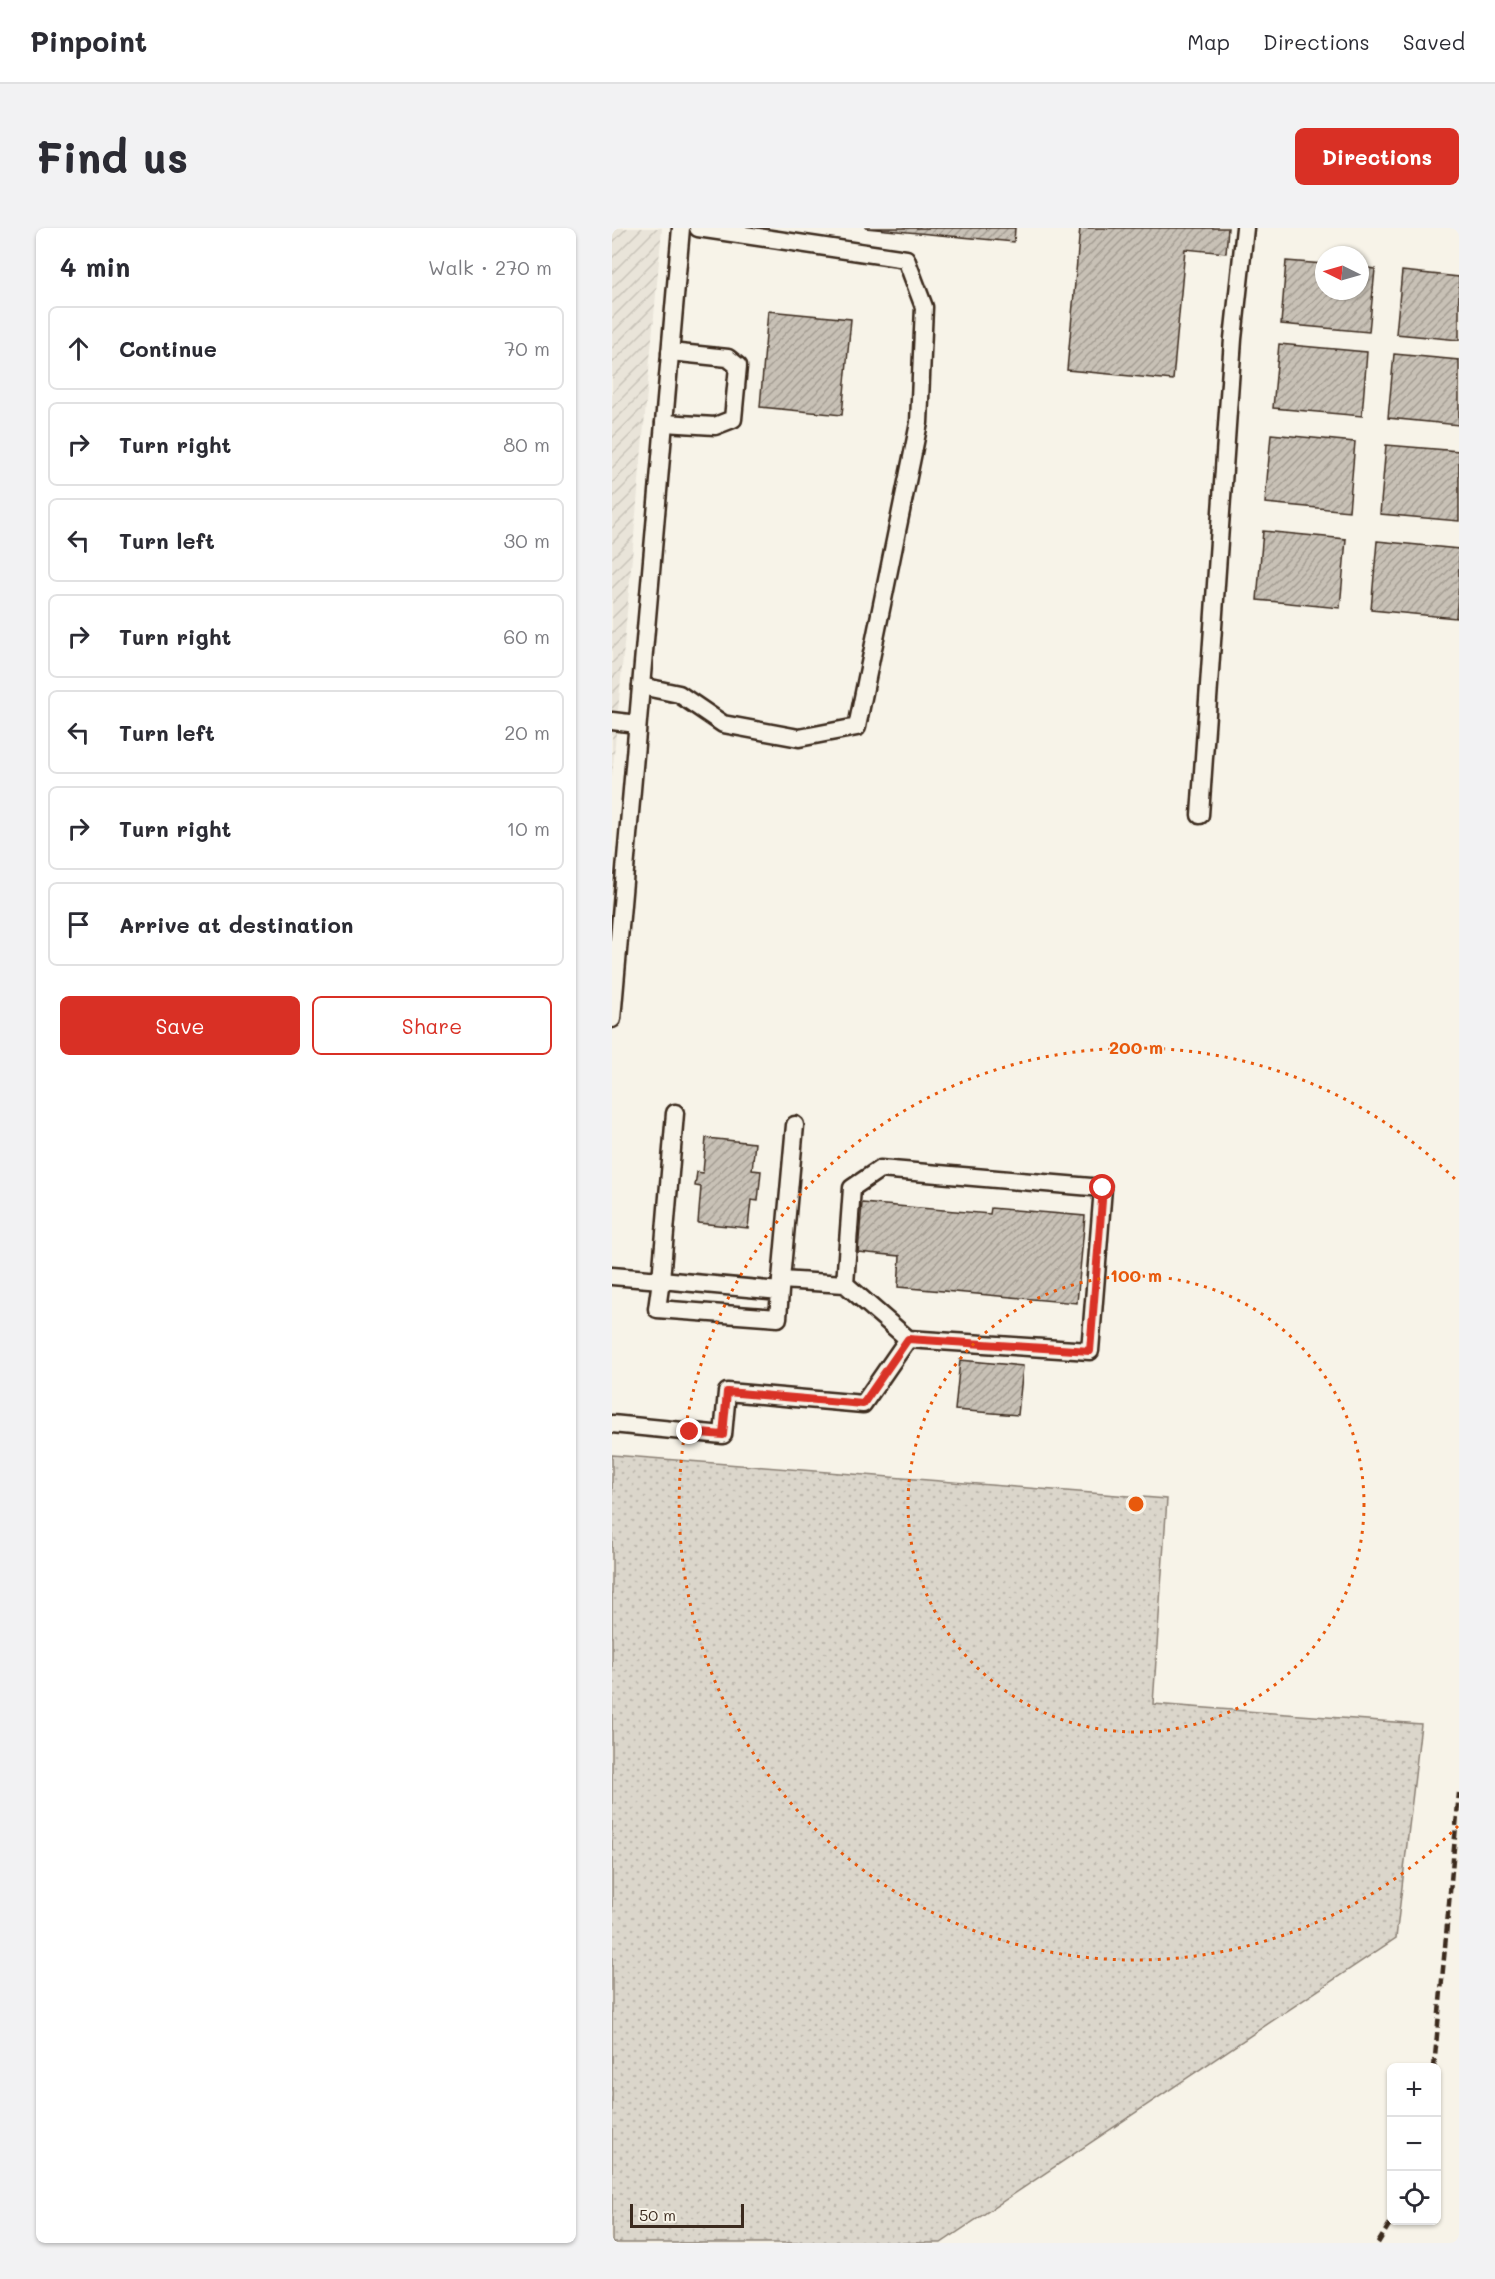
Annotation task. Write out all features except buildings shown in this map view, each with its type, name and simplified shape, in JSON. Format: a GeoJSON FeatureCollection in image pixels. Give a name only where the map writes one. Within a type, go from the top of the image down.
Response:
{"type":"FeatureCollection","features":[{"type":"Feature","properties":{"kind":"street"},"geometry":{"type":"LineString","coordinates":[[612,1019],[620,843],[641,686],[681,228]]}},
{"type":"Feature","properties":{"kind":"street"},"geometry":{"type":"LineString","coordinates":[[641,686],[679,694],[723,724],[799,738],[857,727],[920,423],[924,307],[906,259],[698,228]]}},
{"type":"Feature","properties":{"kind":"street"},"geometry":{"type":"LineString","coordinates":[[1200,815],[1233,339],[1245,228]]}},
{"type":"Feature","properties":{"kind":"street"},"geometry":{"type":"LineString","coordinates":[[664,423],[715,426],[733,418],[738,366],[728,358],[670,352]]}},
{"type":"Feature","properties":{"kind":"street"},"geometry":{"type":"LineString","coordinates":[[612,721],[637,724]]}},
{"type":"Feature","properties":{"kind":"street"},"geometry":{"type":"LineString","coordinates":[[675,1113],[657,1310],[778,1318],[795,1125]]}},
{"type":"Feature","properties":{"kind":"street"},"geometry":{"type":"LineString","coordinates":[[612,1276],[781,1285],[845,1284],[908,1339],[1090,1351],[1103,1188],[880,1169],[852,1188],[845,1284]]}},
{"type":"Feature","properties":{"kind":"street"},"geometry":{"type":"LineString","coordinates":[[612,1424],[723,1435],[727,1392],[863,1404],[908,1339]]}},
{"type":"Feature","properties":{"kind":"shaded area"},"geometry":{"type":"Polygon","coordinates":[[[612,228],[662,228],[612,777],[612,228]]]}},
{"type":"Feature","properties":{"kind":"shaded area"},"geometry":{"type":"Polygon","coordinates":[[[612,1455],[1167,1499],[1153,1704],[1421,1724],[1396,1938],[941,2243],[612,2243],[612,1455]]]}},
{"type":"Feature","properties":{"kind":"railway"},"geometry":{"type":"LineString","coordinates":[[1434,2063],[1459,1793]]}},
{"type":"Feature","properties":{"kind":"railway"},"geometry":{"type":"LineString","coordinates":[[1378,2243],[1389,2225]]}},
{"type":"Feature","properties":{"kind":"route"},"geometry":{"type":"LineString","coordinates":[[690,1432],[723,1435],[727,1392],[863,1404],[908,1339],[1090,1351],[1103,1188]]}}]}
